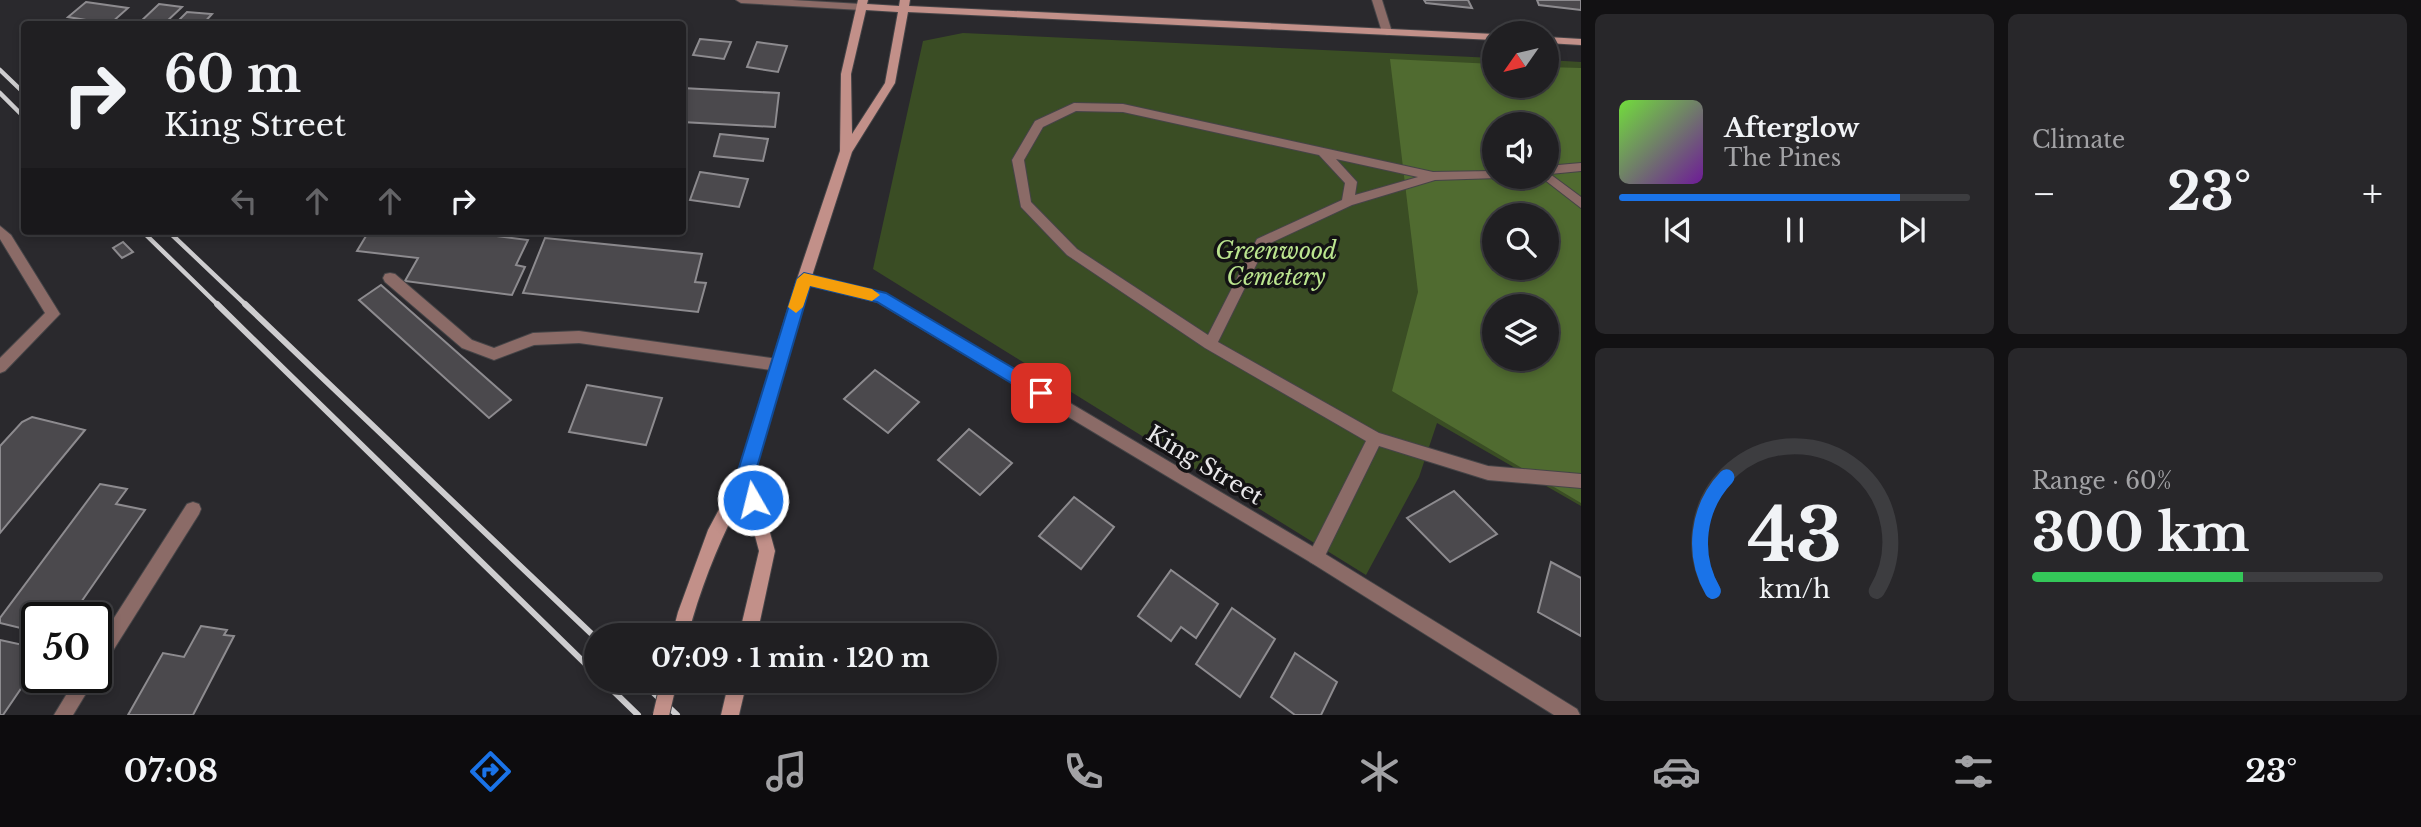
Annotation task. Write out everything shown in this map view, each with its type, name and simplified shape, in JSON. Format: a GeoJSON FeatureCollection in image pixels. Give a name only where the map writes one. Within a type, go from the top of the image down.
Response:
{"type":"FeatureCollection","features":[{"type":"Feature","properties":{"kind":"main road"},"geometry":{"type":"LineString","coordinates":[[846,152],[846,74],[862,4],[905,4],[1482,36]]}},
{"type":"Feature","properties":{"kind":"main road"},"geometry":{"type":"LineString","coordinates":[[683,623],[716,530],[746,474],[804,279],[846,152],[890,83],[905,4]]}},
{"type":"Feature","properties":{"kind":"main road"},"geometry":{"type":"LineString","coordinates":[[1559,41],[1581,42]]}},
{"type":"Feature","properties":{"kind":"main road"},"geometry":{"type":"LineString","coordinates":[[746,474],[767,551],[751,623]]}},
{"type":"Feature","properties":{"kind":"main road"},"geometry":{"type":"LineString","coordinates":[[661,715],[666,693]]}},
{"type":"Feature","properties":{"kind":"main road"},"geometry":{"type":"LineString","coordinates":[[730,715],[735,693]]}},
{"type":"Feature","properties":{"kind":"street"},"geometry":{"type":"LineString","coordinates":[[741,0],[862,4]]}},
{"type":"Feature","properties":{"kind":"street"},"geometry":{"type":"LineString","coordinates":[[1377,0],[1387,32]]}},
{"type":"Feature","properties":{"kind":"street"},"geometry":{"type":"LineString","coordinates":[[1482,175],[1433,176],[1123,108],[1074,107],[1039,124],[1018,160],[1026,204],[1072,252],[1210,344],[1375,438],[1488,473],[1581,481]]}},
{"type":"Feature","properties":{"kind":"street"},"geometry":{"type":"LineString","coordinates":[[1323,152],[1351,182],[1348,202]]}},
{"type":"Feature","properties":{"kind":"street"},"geometry":{"type":"LineString","coordinates":[[1559,169],[1581,167]]}},
{"type":"Feature","properties":{"kind":"street"},"geometry":{"type":"LineString","coordinates":[[1210,344],[1261,242],[1348,202],[1433,176]]}},
{"type":"Feature","properties":{"kind":"street"},"geometry":{"type":"LineString","coordinates":[[1559,187],[1581,204]]}},
{"type":"Feature","properties":{"kind":"street"},"geometry":{"type":"LineString","coordinates":[[0,231],[7,238],[53,314],[0,367]]}},
{"type":"Feature","properties":{"kind":"street"},"geometry":{"type":"LineString","coordinates":[[390,278],[467,344],[494,354],[533,339],[579,337],[778,365]]}},
{"type":"Feature","properties":{"kind":"street","name":"King Street"},"geometry":{"type":"LineString","coordinates":[[804,279],[881,298],[1316,557],[1571,715]]}},
{"type":"Feature","properties":{"kind":"street"},"geometry":{"type":"LineString","coordinates":[[1316,557],[1375,438]]}},
{"type":"Feature","properties":{"kind":"street"},"geometry":{"type":"LineString","coordinates":[[112,637],[193,509]]}},
{"type":"Feature","properties":{"kind":"street"},"geometry":{"type":"LineString","coordinates":[[63,715],[77,693]]}},
{"type":"Feature","properties":{"kind":"green space","name":"Greenwood Cemetery"},"geometry":{"type":"Polygon","coordinates":[[[963,33],[1482,57],[1482,98],[1559,98],[1559,61],[1581,62],[1581,506],[1437,423],[1419,477],[1366,575],[873,269],[923,41],[963,33]]]}},
{"type":"Feature","properties":{"kind":"green space"},"geometry":{"type":"Polygon","coordinates":[[[1390,59],[1482,63],[1482,98],[1559,98],[1559,67],[1581,68],[1581,503],[1392,391],[1418,292],[1390,59]]]}},
{"type":"Feature","properties":{"kind":"building"},"geometry":{"type":"Polygon","coordinates":[[[1424,0],[1468,0],[1472,8],[1426,3],[1424,0]]]}},
{"type":"Feature","properties":{"kind":"building"},"geometry":{"type":"Polygon","coordinates":[[[1537,0],[1581,0],[1581,10],[1539,5],[1537,0]]]}},
{"type":"Feature","properties":{"kind":"building"},"geometry":{"type":"Polygon","coordinates":[[[86,2],[128,8],[113,21],[68,17],[86,2]]]}},
{"type":"Feature","properties":{"kind":"building"},"geometry":{"type":"Polygon","coordinates":[[[159,4],[182,7],[167,21],[141,21],[159,4]]]}},
{"type":"Feature","properties":{"kind":"building"},"geometry":{"type":"Polygon","coordinates":[[[187,12],[212,14],[206,21],[178,21],[187,12]]]}},
{"type":"Feature","properties":{"kind":"building"},"geometry":{"type":"Polygon","coordinates":[[[700,39],[731,42],[724,59],[693,55],[700,39]]]}},
{"type":"Feature","properties":{"kind":"building"},"geometry":{"type":"Polygon","coordinates":[[[757,42],[787,46],[778,72],[747,67],[757,42]]]}},
{"type":"Feature","properties":{"kind":"building"},"geometry":{"type":"Polygon","coordinates":[[[686,88],[779,93],[775,127],[686,122],[686,88]]]}},
{"type":"Feature","properties":{"kind":"building"},"geometry":{"type":"Polygon","coordinates":[[[720,134],[768,139],[763,161],[714,156],[720,134]]]}},
{"type":"Feature","properties":{"kind":"building"},"geometry":{"type":"Polygon","coordinates":[[[700,172],[748,179],[739,207],[690,200],[700,172]]]}},
{"type":"Feature","properties":{"kind":"building"},"geometry":{"type":"Polygon","coordinates":[[[367,235],[489,235],[528,240],[516,265],[525,267],[512,295],[405,281],[418,258],[357,251],[367,235]]]}},
{"type":"Feature","properties":{"kind":"building"},"geometry":{"type":"Polygon","coordinates":[[[545,238],[702,254],[695,282],[706,283],[698,312],[523,293],[545,238]]]}},
{"type":"Feature","properties":{"kind":"building"},"geometry":{"type":"Polygon","coordinates":[[[123,242],[133,252],[122,258],[113,248],[123,242]]]}},
{"type":"Feature","properties":{"kind":"building"},"geometry":{"type":"Polygon","coordinates":[[[381,285],[511,400],[489,418],[359,300],[381,285]]]}},
{"type":"Feature","properties":{"kind":"building"},"geometry":{"type":"Polygon","coordinates":[[[875,370],[919,402],[888,433],[844,399],[875,370]]]}},
{"type":"Feature","properties":{"kind":"building"},"geometry":{"type":"Polygon","coordinates":[[[587,385],[662,398],[646,445],[569,432],[587,385]]]}},
{"type":"Feature","properties":{"kind":"building"},"geometry":{"type":"Polygon","coordinates":[[[32,417],[85,430],[0,533],[0,446],[22,422],[32,417]]]}},
{"type":"Feature","properties":{"kind":"building"},"geometry":{"type":"Polygon","coordinates":[[[969,429],[1012,463],[980,495],[938,460],[969,429]]]}},
{"type":"Feature","properties":{"kind":"building"},"geometry":{"type":"Polygon","coordinates":[[[100,484],[127,489],[116,504],[145,510],[81,602],[21,602],[21,628],[0,623],[0,618],[100,484]]]}},
{"type":"Feature","properties":{"kind":"building"},"geometry":{"type":"Polygon","coordinates":[[[1454,491],[1497,534],[1450,562],[1407,518],[1454,491]]]}},
{"type":"Feature","properties":{"kind":"building"},"geometry":{"type":"Polygon","coordinates":[[[1074,497],[1114,527],[1081,569],[1039,536],[1074,497]]]}},
{"type":"Feature","properties":{"kind":"building"},"geometry":{"type":"Polygon","coordinates":[[[1551,562],[1581,578],[1581,636],[1538,612],[1551,562]]]}},
{"type":"Feature","properties":{"kind":"building"},"geometry":{"type":"Polygon","coordinates":[[[1171,570],[1218,604],[1196,638],[1181,627],[1171,641],[1138,616],[1171,570]]]}},
{"type":"Feature","properties":{"kind":"building"},"geometry":{"type":"Polygon","coordinates":[[[1232,608],[1275,639],[1240,697],[1196,664],[1232,608]]]}},
{"type":"Feature","properties":{"kind":"building"},"geometry":{"type":"Polygon","coordinates":[[[201,626],[227,630],[224,635],[234,636],[193,715],[128,715],[163,653],[184,657],[201,626]]]}},
{"type":"Feature","properties":{"kind":"building"},"geometry":{"type":"Polygon","coordinates":[[[0,640],[21,645],[21,689],[3,715],[0,715],[0,640]]]}},
{"type":"Feature","properties":{"kind":"building"},"geometry":{"type":"Polygon","coordinates":[[[1295,653],[1337,682],[1321,715],[1295,715],[1271,697],[1295,653]]]}},
{"type":"Feature","properties":{"kind":"railway"},"geometry":{"type":"LineString","coordinates":[[0,70],[21,90]]}},
{"type":"Feature","properties":{"kind":"railway"},"geometry":{"type":"LineString","coordinates":[[0,93],[21,114]]}},
{"type":"Feature","properties":{"kind":"railway"},"geometry":{"type":"LineString","coordinates":[[146,235],[219,306]]}},
{"type":"Feature","properties":{"kind":"railway"},"geometry":{"type":"LineString","coordinates":[[172,235],[247,306]]}},
{"type":"Feature","properties":{"kind":"railway"},"geometry":{"type":"LineString","coordinates":[[217,304],[584,662]]}},
{"type":"Feature","properties":{"kind":"railway"},"geometry":{"type":"LineString","coordinates":[[245,304],[584,627]]}},
{"type":"Feature","properties":{"kind":"railway"},"geometry":{"type":"LineString","coordinates":[[615,693],[638,715]]}},
{"type":"Feature","properties":{"kind":"railway"},"geometry":{"type":"LineString","coordinates":[[654,693],[677,715]]}},
{"type":"Feature","properties":{"kind":"slow traffic"},"geometry":{"type":"LineString","coordinates":[[796,307],[804,279],[872,295]]}},
{"type":"Feature","properties":{"kind":"route"},"geometry":{"type":"LineString","coordinates":[[753,500],[746,474],[804,279],[881,298],[1041,393]]}}]}
